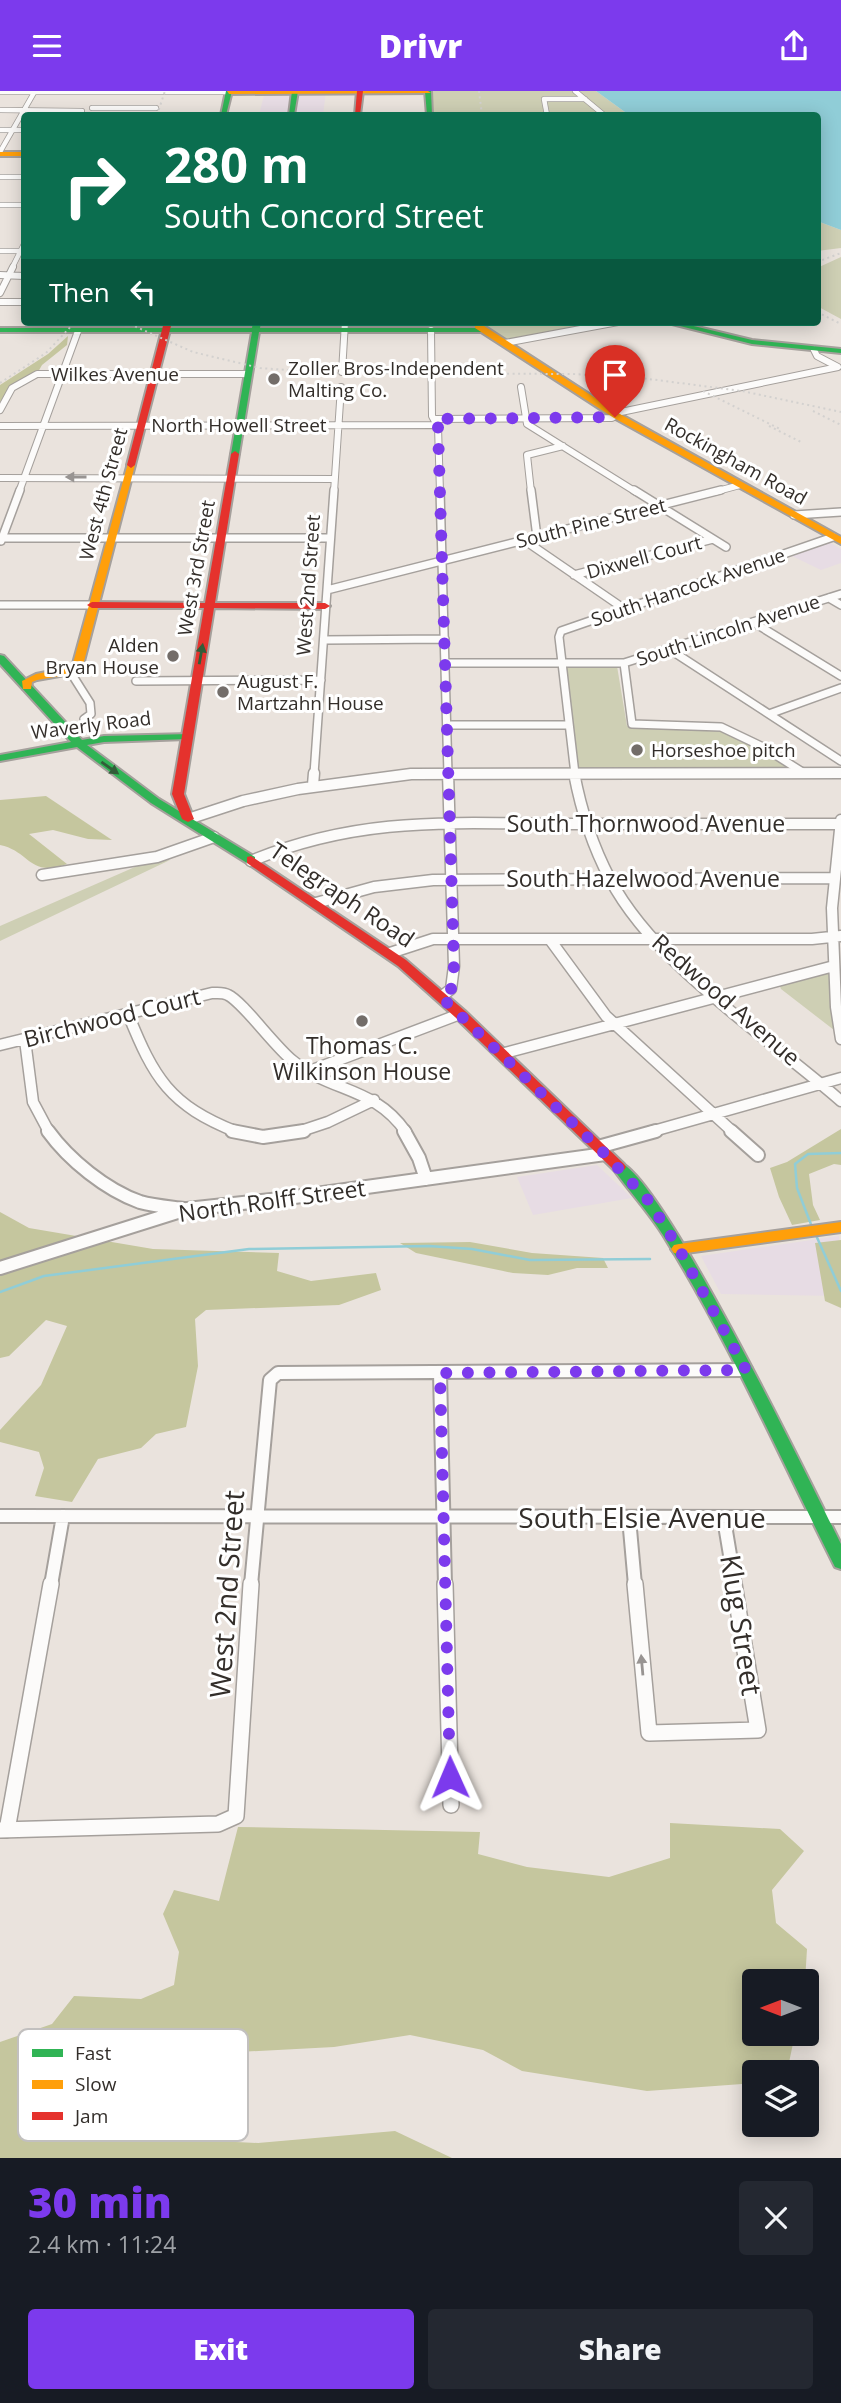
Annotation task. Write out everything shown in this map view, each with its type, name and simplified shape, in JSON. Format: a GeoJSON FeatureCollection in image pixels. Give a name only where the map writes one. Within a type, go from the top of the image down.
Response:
{"type":"FeatureCollection","features":[{"type":"Feature","properties":{"kind":"street"},"geometry":{"type":"LineString","coordinates":[[23,110],[35,91]]}},
{"type":"Feature","properties":{"kind":"street"},"geometry":{"type":"LineString","coordinates":[[90,112],[99,91]]}},
{"type":"Feature","properties":{"kind":"street"},"geometry":{"type":"LineString","coordinates":[[575,91],[600,112]]}},
{"type":"Feature","properties":{"kind":"street"},"geometry":{"type":"LineString","coordinates":[[0,92],[425,92]]}},
{"type":"Feature","properties":{"kind":"street"},"geometry":{"type":"LineString","coordinates":[[154,112],[161,92]]}},
{"type":"Feature","properties":{"kind":"street"},"geometry":{"type":"LineString","coordinates":[[224,112],[229,92]]}},
{"type":"Feature","properties":{"kind":"street"},"geometry":{"type":"LineString","coordinates":[[292,112],[295,92]]}},
{"type":"Feature","properties":{"kind":"street"},"geometry":{"type":"LineString","coordinates":[[358,112],[360,92]]}},
{"type":"Feature","properties":{"kind":"street"},"geometry":{"type":"LineString","coordinates":[[424,112],[425,92]]}},
{"type":"Feature","properties":{"kind":"street"},"geometry":{"type":"LineString","coordinates":[[425,92],[429,112]]}},
{"type":"Feature","properties":{"kind":"street"},"geometry":{"type":"LineString","coordinates":[[546,112],[544,99],[585,99]]}},
{"type":"Feature","properties":{"kind":"street"},"geometry":{"type":"LineString","coordinates":[[0,110],[90,112],[156,108]]}},
{"type":"Feature","properties":{"kind":"street"},"geometry":{"type":"LineString","coordinates":[[21,113],[0,153],[21,154]]}},
{"type":"Feature","properties":{"kind":"street"},"geometry":{"type":"LineString","coordinates":[[0,129],[21,129]]}},
{"type":"Feature","properties":{"kind":"street"},"geometry":{"type":"LineString","coordinates":[[0,177],[21,177]]}},
{"type":"Feature","properties":{"kind":"street"},"geometry":{"type":"LineString","coordinates":[[0,205],[21,205]]}},
{"type":"Feature","properties":{"kind":"street"},"geometry":{"type":"LineString","coordinates":[[0,251],[21,251]]}},
{"type":"Feature","properties":{"kind":"street"},"geometry":{"type":"LineString","coordinates":[[0,293],[21,254]]}},
{"type":"Feature","properties":{"kind":"street"},"geometry":{"type":"LineString","coordinates":[[0,275],[21,276]]}},
{"type":"Feature","properties":{"kind":"street"},"geometry":{"type":"LineString","coordinates":[[0,302],[21,302]]}},
{"type":"Feature","properties":{"kind":"street","name":"West 4th Street"},"geometry":{"type":"LineString","coordinates":[[71,673],[77,669],[167,326]]}},
{"type":"Feature","properties":{"kind":"street","name":"West 3rd Street"},"geometry":{"type":"LineString","coordinates":[[178,794],[256,326]]}},
{"type":"Feature","properties":{"kind":"street"},"geometry":{"type":"LineString","coordinates":[[0,330],[345,326],[431,330],[478,326]]}},
{"type":"Feature","properties":{"kind":"street"},"geometry":{"type":"LineString","coordinates":[[342,372],[345,326]]}},
{"type":"Feature","properties":{"kind":"street","name":"Rockingham Road"},"geometry":{"type":"LineString","coordinates":[[478,326],[617,416],[837,539]]}},
{"type":"Feature","properties":{"kind":"street"},"geometry":{"type":"LineString","coordinates":[[505,343],[596,326]]}},
{"type":"Feature","properties":{"kind":"street"},"geometry":{"type":"LineString","coordinates":[[685,326],[820,354],[841,353]]}},
{"type":"Feature","properties":{"kind":"street"},"geometry":{"type":"LineString","coordinates":[[431,330],[432,416],[438,427],[454,940],[451,989],[441,997]]}},
{"type":"Feature","properties":{"kind":"street"},"geometry":{"type":"LineString","coordinates":[[78,331],[1,540],[330,538]]}},
{"type":"Feature","properties":{"kind":"street","name":"North Howell Street"},"geometry":{"type":"LineString","coordinates":[[0,426],[337,425],[607,418],[617,416],[621,412],[838,367],[820,354]]}},
{"type":"Feature","properties":{"kind":"street","name":"Wilkes Avenue"},"geometry":{"type":"LineString","coordinates":[[0,410],[7,393],[25,378],[37,374],[248,374]]}},
{"type":"Feature","properties":{"kind":"street","name":"West 2nd Street"},"geometry":{"type":"LineString","coordinates":[[313,785],[341,387]]}},
{"type":"Feature","properties":{"kind":"street"},"geometry":{"type":"LineString","coordinates":[[521,387],[527,424],[726,547]]}},
{"type":"Feature","properties":{"kind":"street"},"geometry":{"type":"LineString","coordinates":[[537,537],[527,455],[563,446]]}},
{"type":"Feature","properties":{"kind":"street"},"geometry":{"type":"LineString","coordinates":[[0,478],[334,479]]}},
{"type":"Feature","properties":{"kind":"street","name":"South Pine Street"},"geometry":{"type":"LineString","coordinates":[[327,590],[740,485]]}},
{"type":"Feature","properties":{"kind":"street"},"geometry":{"type":"LineString","coordinates":[[794,515],[841,512]]}},
{"type":"Feature","properties":{"kind":"street","name":"Dixwell Court"},"geometry":{"type":"LineString","coordinates":[[574,575],[713,539]]}},
{"type":"Feature","properties":{"kind":"street","name":"South Hancock Avenue"},"geometry":{"type":"LineString","coordinates":[[561,650],[561,631],[623,608],[837,539]]}},
{"type":"Feature","properties":{"kind":"street"},"geometry":{"type":"LineString","coordinates":[[524,540],[623,608]]}},
{"type":"Feature","properties":{"kind":"street","name":"South Lincoln Avenue"},"geometry":{"type":"LineString","coordinates":[[446,663],[624,663],[841,594]]}},
{"type":"Feature","properties":{"kind":"street"},"geometry":{"type":"LineString","coordinates":[[829,598],[841,605]]}},
{"type":"Feature","properties":{"kind":"street"},"geometry":{"type":"LineString","coordinates":[[0,605],[325,606]]}},
{"type":"Feature","properties":{"kind":"street"},"geometry":{"type":"LineString","coordinates":[[753,622],[841,676]]}},
{"type":"Feature","properties":{"kind":"street"},"geometry":{"type":"LineString","coordinates":[[324,640],[445,639]]}},
{"type":"Feature","properties":{"kind":"street"},"geometry":{"type":"LineString","coordinates":[[669,649],[841,761]]}},
{"type":"Feature","properties":{"kind":"street","name":"Redwood Avenue"},"geometry":{"type":"LineString","coordinates":[[561,650],[575,773],[586,824],[593,845],[612,880],[655,940],[717,998],[841,1101]]}},
{"type":"Feature","properties":{"kind":"street"},"geometry":{"type":"LineString","coordinates":[[0,658],[15,674],[31,681],[71,673],[90,703],[91,714],[84,719]]}},
{"type":"Feature","properties":{"kind":"street"},"geometry":{"type":"LineString","coordinates":[[624,663],[631,723],[647,726],[720,727],[763,747],[804,773]]}},
{"type":"Feature","properties":{"kind":"street"},"geometry":{"type":"LineString","coordinates":[[136,681],[321,680]]}},
{"type":"Feature","properties":{"kind":"street","name":"Telegraph Road"},"geometry":{"type":"LineString","coordinates":[[31,681],[77,743],[155,801],[188,819],[390,953],[460,1014],[602,1150],[649,1201],[679,1249],[746,1370],[841,1562]]}},
{"type":"Feature","properties":{"kind":"street"},"geometry":{"type":"LineString","coordinates":[[769,714],[841,688]]}},
{"type":"Feature","properties":{"kind":"street"},"geometry":{"type":"LineString","coordinates":[[448,725],[569,725]]}},
{"type":"Feature","properties":{"kind":"street","name":"Waverly Road"},"geometry":{"type":"LineString","coordinates":[[0,758],[77,743],[136,736],[187,736]]}},
{"type":"Feature","properties":{"kind":"street"},"geometry":{"type":"LineString","coordinates":[[155,801],[167,801],[178,794],[188,819],[247,799],[313,785],[411,774],[841,773]]}},
{"type":"Feature","properties":{"kind":"street"},"geometry":{"type":"LineString","coordinates":[[840,1038],[834,966],[837,936],[834,879],[841,822]]}},
{"type":"Feature","properties":{"kind":"street","name":"South Thornwood Avenue"},"geometry":{"type":"LineString","coordinates":[[251,861],[271,851],[318,837],[400,826],[841,822]]}},
{"type":"Feature","properties":{"kind":"street"},"geometry":{"type":"LineString","coordinates":[[42,875],[157,857],[215,837]]}},
{"type":"Feature","properties":{"kind":"street","name":"South Hazelwood Avenue"},"geometry":{"type":"LineString","coordinates":[[316,903],[341,893],[383,883],[453,880],[834,879]]}},
{"type":"Feature","properties":{"kind":"street"},"geometry":{"type":"LineString","coordinates":[[390,953],[421,941],[837,936]]}},
{"type":"Feature","properties":{"kind":"street"},"geometry":{"type":"LineString","coordinates":[[551,941],[613,1023],[758,1156]]}},
{"type":"Feature","properties":{"kind":"street"},"geometry":{"type":"LineString","coordinates":[[501,1054],[834,966]]}},
{"type":"Feature","properties":{"kind":"street","name":"Birchwood Court"},"geometry":{"type":"LineString","coordinates":[[0,1045],[212,993],[225,993],[233,998],[278,1048],[307,1072]]}},
{"type":"Feature","properties":{"kind":"street"},"geometry":{"type":"LineString","coordinates":[[128,1014],[152,1071],[163,1087],[188,1107],[245,1135],[267,1137],[318,1126],[374,1100]]}},
{"type":"Feature","properties":{"kind":"street"},"geometry":{"type":"LineString","coordinates":[[307,1072],[460,1014]]}},
{"type":"Feature","properties":{"kind":"street"},"geometry":{"type":"LineString","coordinates":[[25,1040],[36,1109],[59,1144],[131,1198],[165,1207],[187,1209]]}},
{"type":"Feature","properties":{"kind":"street"},"geometry":{"type":"LineString","coordinates":[[307,1072],[374,1100],[408,1135],[421,1157],[426,1179]]}},
{"type":"Feature","properties":{"kind":"street","name":"North Rolff Street"},"geometry":{"type":"LineString","coordinates":[[0,1268],[187,1209],[426,1179],[602,1150],[841,1078]]}},
{"type":"Feature","properties":{"kind":"street"},"geometry":{"type":"LineString","coordinates":[[679,1249],[834,1229]]}},
{"type":"Feature","properties":{"kind":"street"},"geometry":{"type":"LineString","coordinates":[[451,1805],[440,1373],[746,1370]]}},
{"type":"Feature","properties":{"kind":"street","name":"West 2nd Street"},"geometry":{"type":"LineString","coordinates":[[4,1830],[218,1825],[236,1816],[256,1514],[273,1376],[278,1373],[305,1371],[440,1373]]}},
{"type":"Feature","properties":{"kind":"street","name":"South Elsie Avenue"},"geometry":{"type":"LineString","coordinates":[[0,1516],[256,1514],[724,1519],[841,1517]]}},
{"type":"Feature","properties":{"kind":"street"},"geometry":{"type":"LineString","coordinates":[[4,1830],[63,1515]]}},
{"type":"Feature","properties":{"kind":"street","name":"Klug Street"},"geometry":{"type":"LineString","coordinates":[[629,1518],[649,1733],[758,1730],[724,1519]]}},
{"type":"Feature","properties":{"kind":"shaded area"},"geometry":{"type":"Polygon","coordinates":[[[265,91],[326,91],[323,112],[260,112],[265,91]]]}},
{"type":"Feature","properties":{"kind":"shaded area"},"geometry":{"type":"Polygon","coordinates":[[[829,542],[841,549],[841,563],[821,570],[792,556],[829,542]]]}},
{"type":"Feature","properties":{"kind":"shaded area"},"geometry":{"type":"Polygon","coordinates":[[[597,1165],[632,1198],[533,1215],[517,1177],[597,1165]]]}},
{"type":"Feature","properties":{"kind":"shaded area"},"geometry":{"type":"Polygon","coordinates":[[[839,1236],[841,1296],[721,1294],[701,1256],[839,1236]]]}},
{"type":"Feature","properties":{"kind":"green space"},"geometry":{"type":"Polygon","coordinates":[[[430,91],[596,91],[625,112],[432,112],[430,91]]]}},
{"type":"Feature","properties":{"kind":"green space"},"geometry":{"type":"Polygon","coordinates":[[[821,222],[841,230],[841,248],[821,250],[821,222]]]}},
{"type":"Feature","properties":{"kind":"green space"},"geometry":{"type":"Polygon","coordinates":[[[841,257],[841,319],[821,308],[821,266],[841,257]]]}},
{"type":"Feature","properties":{"kind":"green space"},"geometry":{"type":"Polygon","coordinates":[[[483,326],[583,326],[505,340],[483,326]]]}},
{"type":"Feature","properties":{"kind":"green space"},"geometry":{"type":"Polygon","coordinates":[[[68,336],[67,345],[42,365],[38,372],[10,387],[0,402],[0,385],[48,354],[68,336]]]}},
{"type":"Feature","properties":{"kind":"green space"},"geometry":{"type":"Polygon","coordinates":[[[566,666],[617,666],[627,726],[635,729],[719,728],[797,767],[796,770],[579,771],[566,666]]]}},
{"type":"Feature","properties":{"kind":"green space"},"geometry":{"type":"Polygon","coordinates":[[[46,796],[112,840],[88,839],[53,830],[29,834],[67,864],[45,868],[0,845],[0,800],[46,796]]]}},
{"type":"Feature","properties":{"kind":"green space"},"geometry":{"type":"Polygon","coordinates":[[[170,860],[0,941],[0,926],[144,863],[170,860]]]}},
{"type":"Feature","properties":{"kind":"green space"},"geometry":{"type":"Polygon","coordinates":[[[829,973],[834,1030],[781,989],[779,984],[829,973]]]}},
{"type":"Feature","properties":{"kind":"green space"},"geometry":{"type":"Polygon","coordinates":[[[841,1129],[841,1165],[834,1164],[809,1174],[813,1205],[820,1220],[792,1225],[770,1168],[787,1162],[841,1129]]]}},
{"type":"Feature","properties":{"kind":"green space"},"geometry":{"type":"Polygon","coordinates":[[[0,1212],[29,1228],[153,1249],[279,1253],[277,1271],[311,1281],[376,1273],[381,1290],[339,1305],[206,1310],[195,1319],[198,1366],[186,1427],[156,1434],[141,1448],[98,1459],[72,1502],[35,1496],[44,1468],[39,1452],[0,1442],[0,1430],[41,1385],[67,1326],[46,1320],[9,1356],[0,1358],[0,1212]]]}},
{"type":"Feature","properties":{"kind":"green space"},"geometry":{"type":"Polygon","coordinates":[[[841,1240],[841,1308],[825,1301],[815,1243],[841,1240]]]}},
{"type":"Feature","properties":{"kind":"green space"},"geometry":{"type":"Polygon","coordinates":[[[470,1242],[532,1253],[603,1258],[608,1268],[577,1268],[548,1275],[513,1273],[416,1253],[400,1243],[470,1242]]]}},
{"type":"Feature","properties":{"kind":"green space"},"geometry":{"type":"Polygon","coordinates":[[[670,1823],[780,1829],[804,1851],[772,1890],[776,1923],[807,1949],[806,1969],[742,1969],[742,2046],[792,2046],[790,2060],[742,2060],[742,2084],[647,2091],[522,2071],[483,2050],[410,2035],[334,2047],[248,2051],[248,2029],[38,2029],[52,2024],[74,1996],[141,1999],[174,1985],[179,1952],[163,1914],[174,1890],[219,1901],[238,1827],[480,1832],[478,1854],[527,1867],[609,1877],[670,1858],[670,1823]]]}},
{"type":"Feature","properties":{"kind":"green space"},"geometry":{"type":"Polygon","coordinates":[[[18,2036],[18,2141],[258,2143],[395,2131],[452,2158],[0,2158],[0,2042],[18,2036]]]}},
{"type":"Feature","properties":{"kind":"water"},"geometry":{"type":"Polygon","coordinates":[[[596,91],[841,91],[841,230],[821,222],[821,112],[625,112],[596,91]]]}},
{"type":"Feature","properties":{"kind":"waterway"},"geometry":{"type":"LineString","coordinates":[[812,1227],[797,1188],[795,1164],[808,1154],[841,1153]]}},
{"type":"Feature","properties":{"kind":"waterway"},"geometry":{"type":"LineString","coordinates":[[815,1233],[841,1291]]}},
{"type":"Feature","properties":{"kind":"waterway"},"geometry":{"type":"LineString","coordinates":[[0,1292],[44,1276],[249,1249],[429,1246],[472,1249],[530,1260],[650,1259]]}},
{"type":"Feature","properties":{"kind":"railway"},"geometry":{"type":"LineString","coordinates":[[158,112],[165,91]]}},
{"type":"Feature","properties":{"kind":"railway"},"geometry":{"type":"LineString","coordinates":[[479,91],[482,112]]}},
{"type":"Feature","properties":{"kind":"railway"},"geometry":{"type":"LineString","coordinates":[[821,260],[841,253]]}},
{"type":"Feature","properties":{"kind":"railway"},"geometry":{"type":"LineString","coordinates":[[821,314],[841,324]]}},
{"type":"Feature","properties":{"kind":"railway"},"geometry":{"type":"LineString","coordinates":[[0,383],[46,353],[71,326]]}},
{"type":"Feature","properties":{"kind":"railway"},"geometry":{"type":"LineString","coordinates":[[134,326],[193,352],[260,368],[329,373],[573,374],[641,378],[742,391],[841,412]]}},
{"type":"Feature","properties":{"kind":"railway"},"geometry":{"type":"LineString","coordinates":[[703,391],[780,429]]}},
{"type":"Feature","properties":{"kind":"railway"},"geometry":{"type":"LineString","coordinates":[[813,411],[841,425]]}},
{"type":"Feature","properties":{"kind":"railway"},"geometry":{"type":"LineString","coordinates":[[769,426],[803,443]]}},
{"type":"Feature","properties":{"kind":"traffic: fast"},"geometry":{"type":"LineString","coordinates":[[224,112],[229,91]]}},
{"type":"Feature","properties":{"kind":"traffic: fast"},"geometry":{"type":"LineString","coordinates":[[292,112],[295,91]]}},
{"type":"Feature","properties":{"kind":"traffic: fast"},"geometry":{"type":"LineString","coordinates":[[428,91],[430,112]]}},
{"type":"Feature","properties":{"kind":"traffic: fast"},"geometry":{"type":"LineString","coordinates":[[235,454],[256,326]]}},
{"type":"Feature","properties":{"kind":"traffic: fast"},"geometry":{"type":"LineString","coordinates":[[685,326],[752,342],[841,351]]}},
{"type":"Feature","properties":{"kind":"traffic: fast"},"geometry":{"type":"LineString","coordinates":[[0,330],[484,330]]}},
{"type":"Feature","properties":{"kind":"traffic: fast"},"geometry":{"type":"LineString","coordinates":[[0,658],[85,750],[155,801],[251,860]]}},
{"type":"Feature","properties":{"kind":"traffic: fast"},"geometry":{"type":"LineString","coordinates":[[0,758],[104,739],[187,736]]}},
{"type":"Feature","properties":{"kind":"traffic: fast"},"geometry":{"type":"LineString","coordinates":[[619,1167],[658,1215],[690,1268],[841,1562]]}},
{"type":"Feature","properties":{"kind":"traffic: slow"},"geometry":{"type":"LineString","coordinates":[[229,92],[428,93]]}},
{"type":"Feature","properties":{"kind":"traffic: slow"},"geometry":{"type":"LineString","coordinates":[[0,154],[21,154]]}},
{"type":"Feature","properties":{"kind":"traffic: slow"},"geometry":{"type":"LineString","coordinates":[[478,326],[617,416],[841,541]]}},
{"type":"Feature","properties":{"kind":"traffic: slow"},"geometry":{"type":"LineString","coordinates":[[27,687],[27,681],[33,678],[77,669],[131,465]]}},
{"type":"Feature","properties":{"kind":"traffic: slow"},"geometry":{"type":"LineString","coordinates":[[679,1249],[841,1227]]}},
{"type":"Feature","properties":{"kind":"traffic: jam"},"geometry":{"type":"LineString","coordinates":[[358,112],[360,91]]}},
{"type":"Feature","properties":{"kind":"traffic: jam"},"geometry":{"type":"LineString","coordinates":[[131,465],[167,326]]}},
{"type":"Feature","properties":{"kind":"traffic: jam"},"geometry":{"type":"LineString","coordinates":[[188,819],[178,794],[235,454]]}},
{"type":"Feature","properties":{"kind":"traffic: jam"},"geometry":{"type":"LineString","coordinates":[[92,605],[325,606]]}},
{"type":"Feature","properties":{"kind":"traffic: jam"},"geometry":{"type":"LineString","coordinates":[[251,860],[402,963],[460,1014],[619,1167]]}},
{"type":"Feature","properties":{"kind":"place","name":"Zoller Bros-Independent Malting Co."},"geometry":{"type":"Point","coordinates":[274,379]}},
{"type":"Feature","properties":{"kind":"place","name":"Alden Bryan House"},"geometry":{"type":"Point","coordinates":[173,656]}},
{"type":"Feature","properties":{"kind":"place","name":"August F. Martzahn House"},"geometry":{"type":"Point","coordinates":[223,692]}},
{"type":"Feature","properties":{"kind":"place","name":"Horseshoe pitch"},"geometry":{"type":"Point","coordinates":[637,750]}},
{"type":"Feature","properties":{"kind":"place","name":"Thomas C. Wilkinson House"},"geometry":{"type":"Point","coordinates":[362,1021]}},
{"type":"Feature","properties":{"kind":"route"},"geometry":{"type":"LineString","coordinates":[[450,1777],[440,1373],[746,1370],[679,1249],[649,1201],[621,1169],[441,997],[451,989],[454,966],[443,567],[438,427],[435,425],[435,419],[615,417]]}}]}
